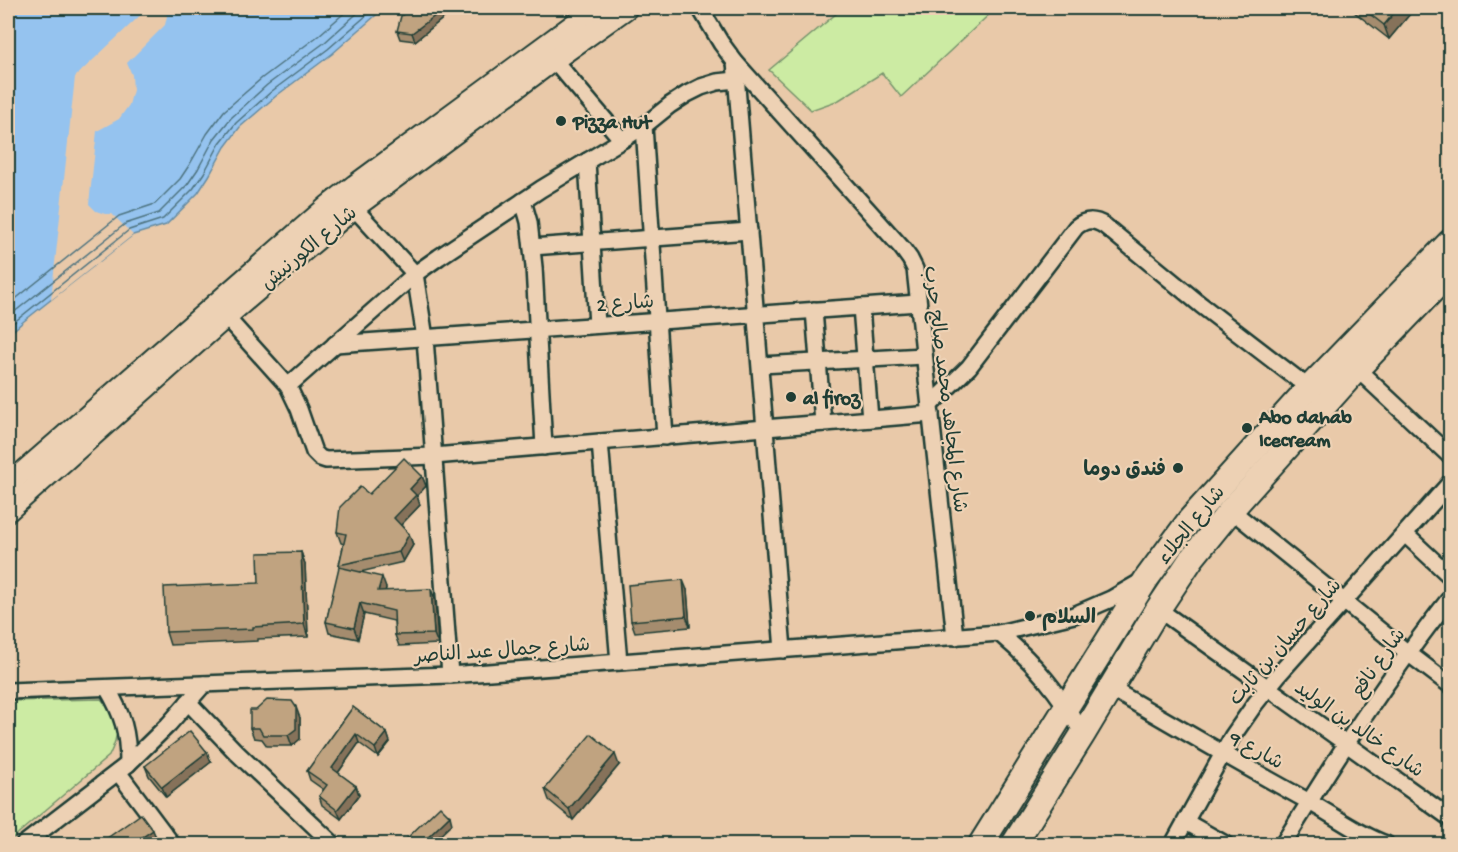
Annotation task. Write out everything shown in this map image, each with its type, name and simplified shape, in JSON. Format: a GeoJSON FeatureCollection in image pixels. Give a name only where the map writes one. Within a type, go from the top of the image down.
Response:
{"type":"FeatureCollection","features":[{"type":"Feature","properties":{"kind":"main road","name":"شارع الجلاء"},"geometry":{"type":"LineString","coordinates":[[981,844],[1147,578],[1189,521],[1309,388],[1450,242]]}},
{"type":"Feature","properties":{"kind":"main road","name":"شارع الجلاء"},"geometry":{"type":"LineString","coordinates":[[1014,844],[1158,609],[1192,558],[1231,510],[1357,369],[1450,272]]}},
{"type":"Feature","properties":{"kind":"street","name":"شارع الكورنيش"},"geometry":{"type":"LineString","coordinates":[[8,485],[335,201],[596,8]]}},
{"type":"Feature","properties":{"kind":"street","name":"شارع الكورنيش"},"geometry":{"type":"LineString","coordinates":[[8,511],[226,317],[354,208],[627,8]]}},
{"type":"Feature","properties":{"kind":"street","name":"شارع المجاهد محمد صالح حرب"},"geometry":{"type":"LineString","coordinates":[[700,8],[735,62],[902,248],[915,269],[955,637]]}},
{"type":"Feature","properties":{"kind":"street"},"geometry":{"type":"LineString","coordinates":[[554,60],[622,140]]}},
{"type":"Feature","properties":{"kind":"street"},"geometry":{"type":"LineString","coordinates":[[735,62],[783,650]]}},
{"type":"Feature","properties":{"kind":"street"},"geometry":{"type":"LineString","coordinates":[[288,386],[415,274],[523,201],[644,126],[687,94],[717,82],[736,80]]}},
{"type":"Feature","properties":{"kind":"street"},"geometry":{"type":"LineString","coordinates":[[644,126],[665,436]]}},
{"type":"Feature","properties":{"kind":"street"},"geometry":{"type":"LineString","coordinates":[[587,161],[597,326]]}},
{"type":"Feature","properties":{"kind":"street"},"geometry":{"type":"LineString","coordinates":[[523,201],[529,222],[532,247],[544,447]]}},
{"type":"Feature","properties":{"kind":"street"},"geometry":{"type":"LineString","coordinates":[[354,208],[415,274],[425,338],[450,675]]}},
{"type":"Feature","properties":{"kind":"street"},"geometry":{"type":"LineString","coordinates":[[226,317],[288,386],[299,409],[314,453],[320,458],[335,460],[434,456],[870,419],[930,410],[969,367],[1076,227],[1089,220],[1098,221],[1105,226],[1201,305],[1309,388]]}},
{"type":"Feature","properties":{"kind":"street"},"geometry":{"type":"LineString","coordinates":[[532,247],[749,231]]}},
{"type":"Feature","properties":{"kind":"street","name":"شارع 2"},"geometry":{"type":"LineString","coordinates":[[335,344],[918,303]]}},
{"type":"Feature","properties":{"kind":"street"},"geometry":{"type":"LineString","coordinates":[[861,307],[870,419]]}},
{"type":"Feature","properties":{"kind":"street"},"geometry":{"type":"LineString","coordinates":[[814,310],[823,423]]}},
{"type":"Feature","properties":{"kind":"street"},"geometry":{"type":"LineString","coordinates":[[761,365],[924,356]]}},
{"type":"Feature","properties":{"kind":"street"},"geometry":{"type":"LineString","coordinates":[[1357,369],[1450,456]]}},
{"type":"Feature","properties":{"kind":"street"},"geometry":{"type":"LineString","coordinates":[[600,442],[620,662]]}},
{"type":"Feature","properties":{"kind":"street","name":"شارع حسان بن ثابت"},"geometry":{"type":"LineString","coordinates":[[1173,844],[1222,754],[1243,720],[1267,688],[1450,483]]}},
{"type":"Feature","properties":{"kind":"street"},"geometry":{"type":"LineString","coordinates":[[1231,510],[1450,685]]}},
{"type":"Feature","properties":{"kind":"street"},"geometry":{"type":"LineString","coordinates":[[1405,534],[1450,576]]}},
{"type":"Feature","properties":{"kind":"street","name":"شارع جمال عبد الناصر"},"geometry":{"type":"LineString","coordinates":[[8,691],[450,675],[999,633],[1083,612],[1147,578]]}},
{"type":"Feature","properties":{"kind":"street","name":"شارع نافع"},"geometry":{"type":"LineString","coordinates":[[1283,844],[1375,699],[1450,598]]}},
{"type":"Feature","properties":{"kind":"street","name":"شارع خالد بن الوليد"},"geometry":{"type":"LineString","coordinates":[[1158,609],[1450,818]]}},
{"type":"Feature","properties":{"kind":"street"},"geometry":{"type":"LineString","coordinates":[[999,633],[1030,660],[1044,676],[1067,706],[1083,734]]}},
{"type":"Feature","properties":{"kind":"street"},"geometry":{"type":"LineString","coordinates":[[24,844],[123,768],[169,724],[204,684]]}},
{"type":"Feature","properties":{"kind":"street"},"geometry":{"type":"LineString","coordinates":[[107,687],[117,705],[128,744],[123,768],[172,844]]}},
{"type":"Feature","properties":{"kind":"street","name":"شارع 9"},"geometry":{"type":"LineString","coordinates":[[1110,688],[1222,754],[1364,834],[1386,844]]}},
{"type":"Feature","properties":{"kind":"street"},"geometry":{"type":"LineString","coordinates":[[188,702],[236,752],[333,844]]}},
{"type":"Feature","properties":{"kind":"street"},"geometry":{"type":"LineString","coordinates":[[1186,822],[1225,844]]}},
{"type":"Feature","properties":{"kind":"green space"},"geometry":{"type":"Polygon","coordinates":[[[843,8],[996,8],[901,97],[882,73],[839,100],[811,110],[769,70],[843,8]]]}},
{"type":"Feature","properties":{"kind":"green space"},"geometry":{"type":"Polygon","coordinates":[[[101,699],[112,713],[117,726],[109,756],[8,842],[8,701],[101,699]]]}},
{"type":"Feature","properties":{"kind":"water"},"geometry":{"type":"Polygon","coordinates":[[[8,8],[384,8],[332,54],[276,96],[240,127],[225,147],[198,193],[166,225],[133,235],[8,335],[8,8]]]}},
{"type":"Feature","properties":{"kind":"pier"},"geometry":{"type":"Polygon","coordinates":[[[148,8],[162,8],[167,16],[165,25],[127,63],[132,75],[133,90],[129,105],[119,119],[97,131],[89,204],[96,211],[112,214],[133,235],[51,300],[75,77],[148,8]]]}},
{"type":"Feature","properties":{"kind":"building"},"geometry":{"type":"Polygon","coordinates":[[[412,8],[444,9],[412,33],[397,31],[401,16],[412,8]]]}},
{"type":"Feature","properties":{"kind":"building"},"geometry":{"type":"Polygon","coordinates":[[[1362,8],[1398,8],[1384,25],[1362,8]]]}},
{"type":"Feature","properties":{"kind":"building"},"geometry":{"type":"Polygon","coordinates":[[[404,458],[422,476],[410,489],[416,495],[394,518],[409,534],[399,552],[339,565],[346,534],[337,532],[340,507],[360,487],[369,494],[404,458]]]}},
{"type":"Feature","properties":{"kind":"building"},"geometry":{"type":"Polygon","coordinates":[[[301,552],[304,624],[253,627],[253,629],[166,632],[164,587],[259,583],[258,553],[301,552]]]}},
{"type":"Feature","properties":{"kind":"building"},"geometry":{"type":"Polygon","coordinates":[[[339,567],[382,577],[378,591],[431,589],[434,634],[395,635],[394,611],[360,603],[354,628],[326,622],[339,567]]]}},
{"type":"Feature","properties":{"kind":"building"},"geometry":{"type":"Polygon","coordinates":[[[683,580],[686,616],[631,621],[628,585],[683,580]]]}},
{"type":"Feature","properties":{"kind":"building"},"geometry":{"type":"Polygon","coordinates":[[[267,700],[292,701],[296,707],[296,729],[288,735],[263,735],[259,728],[250,728],[250,710],[256,710],[267,700]]]}},
{"type":"Feature","properties":{"kind":"building"},"geometry":{"type":"Polygon","coordinates":[[[353,707],[387,733],[375,748],[356,734],[332,768],[356,786],[337,810],[319,796],[327,785],[307,771],[353,707]]]}},
{"type":"Feature","properties":{"kind":"building"},"geometry":{"type":"Polygon","coordinates":[[[190,731],[207,752],[162,787],[145,766],[190,731]]]}},
{"type":"Feature","properties":{"kind":"building"},"geometry":{"type":"Polygon","coordinates":[[[591,734],[615,754],[569,809],[545,789],[591,734]]]}},
{"type":"Feature","properties":{"kind":"building"},"geometry":{"type":"Polygon","coordinates":[[[440,806],[450,816],[421,844],[401,844],[440,806]]]}},
{"type":"Feature","properties":{"kind":"building"},"geometry":{"type":"Polygon","coordinates":[[[141,814],[153,830],[132,844],[99,844],[141,814]]]}},
{"type":"Feature","properties":{"kind":"building"},"geometry":{"type":"Polygon","coordinates":[[[467,836],[475,844],[459,844],[467,836]]]}},
{"type":"Feature","properties":{"kind":"place","name":"Pizza Hut"},"geometry":{"type":"Point","coordinates":[561,121]}},
{"type":"Feature","properties":{"kind":"place","name":"al firoz"},"geometry":{"type":"Point","coordinates":[791,397]}},
{"type":"Feature","properties":{"kind":"place","name":"Abo dahab Icecream"},"geometry":{"type":"Point","coordinates":[1247,428]}},
{"type":"Feature","properties":{"kind":"place","name":"فندق دوما"},"geometry":{"type":"Point","coordinates":[1178,468]}},
{"type":"Feature","properties":{"kind":"place","name":"السلام"},"geometry":{"type":"Point","coordinates":[1030,616]}}]}
